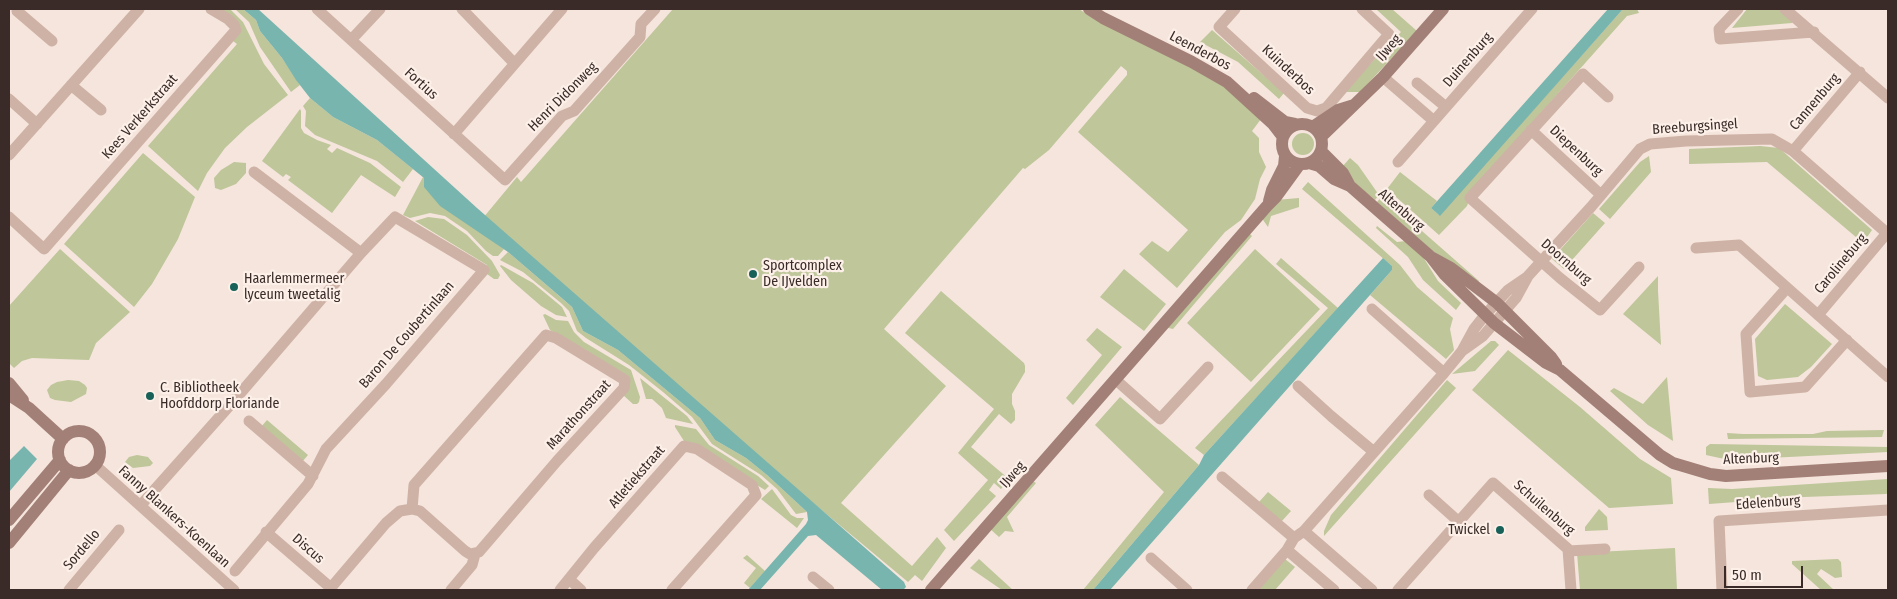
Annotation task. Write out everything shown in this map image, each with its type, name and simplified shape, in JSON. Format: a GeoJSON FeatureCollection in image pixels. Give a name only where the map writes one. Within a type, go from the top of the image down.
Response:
{"type":"FeatureCollection","features":[{"type":"Feature","properties":{"kind":"main road","name":"Leenderbos"},"geometry":{"type":"LineString","coordinates":[[1089,9],[1227,82],[1273,124],[1283,137]]}},
{"type":"Feature","properties":{"kind":"main road","name":"Leenderbos"},"geometry":{"type":"LineString","coordinates":[[1100,9],[1222,70],[1285,122],[1296,124]]}},
{"type":"Feature","properties":{"kind":"main road","name":"IJweg"},"geometry":{"type":"LineString","coordinates":[[1317,132],[1338,110],[1354,105],[1383,77],[1443,9]]}},
{"type":"Feature","properties":{"kind":"main road"},"geometry":{"type":"LineString","coordinates":[[1303,123],[1317,132],[1321,151],[1315,160],[1304,164],[1288,160],[1282,143],[1283,137],[1289,128],[1296,124],[1303,123]]}},
{"type":"Feature","properties":{"kind":"main road","name":"Altenburg"},"geometry":{"type":"LineString","coordinates":[[1321,151],[1343,173],[1350,186]]}},
{"type":"Feature","properties":{"kind":"main road","name":"IJweg"},"geometry":{"type":"LineString","coordinates":[[1267,206],[1272,190],[1284,166],[1285,156]]}},
{"type":"Feature","properties":{"kind":"main road","name":"IJweg"},"geometry":{"type":"LineString","coordinates":[[932,590],[1304,164]]}},
{"type":"Feature","properties":{"kind":"main road","name":"Altenburg"},"geometry":{"type":"LineString","coordinates":[[1304,164],[1319,166],[1334,179],[1350,186],[1431,257],[1445,275],[1489,319],[1546,363],[1560,370],[1660,455],[1673,463],[1692,470],[1726,476],[1888,466]]}},
{"type":"Feature","properties":{"kind":"main road","name":"Altenburg"},"geometry":{"type":"LineString","coordinates":[[1431,257],[1451,268],[1501,307],[1551,357],[1560,370]]}},
{"type":"Feature","properties":{"kind":"main road"},"geometry":{"type":"LineString","coordinates":[[9,383],[29,408]]}},
{"type":"Feature","properties":{"kind":"main road"},"geometry":{"type":"LineString","coordinates":[[9,395],[29,408],[63,439]]}},
{"type":"Feature","properties":{"kind":"main road"},"geometry":{"type":"LineString","coordinates":[[75,431],[90,433],[99,444],[99,459],[95,465],[83,472],[70,470],[60,460],[58,449],[63,439],[75,431]]}},
{"type":"Feature","properties":{"kind":"main road"},"geometry":{"type":"LineString","coordinates":[[9,520],[60,460]]}},
{"type":"Feature","properties":{"kind":"main road"},"geometry":{"type":"LineString","coordinates":[[9,543],[70,470]]}},
{"type":"Feature","properties":{"kind":"street","name":"Kees Verkerkstraat"},"geometry":{"type":"LineString","coordinates":[[9,218],[44,249],[236,30],[228,19],[211,9]]}},
{"type":"Feature","properties":{"kind":"street","name":"Fortius"},"geometry":{"type":"LineString","coordinates":[[317,9],[505,180]]}},
{"type":"Feature","properties":{"kind":"street"},"geometry":{"type":"LineString","coordinates":[[351,40],[380,9]]}},
{"type":"Feature","properties":{"kind":"street"},"geometry":{"type":"LineString","coordinates":[[462,9],[514,63]]}},
{"type":"Feature","properties":{"kind":"street"},"geometry":{"type":"LineString","coordinates":[[454,134],[562,9]]}},
{"type":"Feature","properties":{"kind":"street","name":"Henri Didonweg"},"geometry":{"type":"LineString","coordinates":[[505,180],[562,116],[574,111],[640,37],[641,24],[655,9]]}},
{"type":"Feature","properties":{"kind":"street","name":"Kuinderbos"},"geometry":{"type":"LineString","coordinates":[[1235,9],[1219,27],[1307,108],[1317,111],[1326,108],[1389,34],[1362,9]]}},
{"type":"Feature","properties":{"kind":"street","name":"Duinenburg"},"geometry":{"type":"LineString","coordinates":[[1398,162],[1532,9]]}},
{"type":"Feature","properties":{"kind":"street"},"geometry":{"type":"LineString","coordinates":[[1738,9],[1719,29],[1720,39],[1814,32]]}},
{"type":"Feature","properties":{"kind":"street","name":"Cannenburg"},"geometry":{"type":"LineString","coordinates":[[1785,9],[1814,32],[1888,98]]}},
{"type":"Feature","properties":{"kind":"street"},"geometry":{"type":"LineString","coordinates":[[9,20],[18,10],[52,41]]}},
{"type":"Feature","properties":{"kind":"street"},"geometry":{"type":"LineString","coordinates":[[9,155],[71,85],[132,11]]}},
{"type":"Feature","properties":{"kind":"street","name":"Cannenburg"},"geometry":{"type":"LineString","coordinates":[[1793,151],[1860,72]]}},
{"type":"Feature","properties":{"kind":"street","name":"Diepenburg"},"geometry":{"type":"LineString","coordinates":[[1470,198],[1583,74],[1608,97]]}},
{"type":"Feature","properties":{"kind":"street"},"geometry":{"type":"LineString","coordinates":[[1383,77],[1434,121]]}},
{"type":"Feature","properties":{"kind":"street","name":"Duinenburg"},"geometry":{"type":"LineString","coordinates":[[1417,83],[1446,108]]}},
{"type":"Feature","properties":{"kind":"street"},"geometry":{"type":"LineString","coordinates":[[71,85],[101,110]]}},
{"type":"Feature","properties":{"kind":"street"},"geometry":{"type":"LineString","coordinates":[[9,99],[36,124]]}},
{"type":"Feature","properties":{"kind":"street","name":"Diepenburg"},"geometry":{"type":"LineString","coordinates":[[1531,130],[1601,195]]}},
{"type":"Feature","properties":{"kind":"street","name":"Breeburgsingel"},"geometry":{"type":"LineString","coordinates":[[1294,538],[1304,531],[1444,373],[1462,352],[1474,329],[1489,319],[1501,307],[1516,298],[1528,276],[1601,195],[1640,148],[1650,144],[1764,138],[1779,142],[1793,151],[1888,234]]}},
{"type":"Feature","properties":{"kind":"street"},"geometry":{"type":"LineString","coordinates":[[254,172],[361,253]]}},
{"type":"Feature","properties":{"kind":"street","name":"Doornburg"},"geometry":{"type":"LineString","coordinates":[[1470,198],[1600,310],[1638,267]]}},
{"type":"Feature","properties":{"kind":"street","name":"Baron De Coubertinlaan"},"geometry":{"type":"LineString","coordinates":[[141,505],[256,376],[361,253],[396,217],[484,270],[386,384],[326,448],[313,476]]}},
{"type":"Feature","properties":{"kind":"street","name":"Carolineburg"},"geometry":{"type":"LineString","coordinates":[[1818,315],[1888,234]]}},
{"type":"Feature","properties":{"kind":"street","name":"Carolineburg"},"geometry":{"type":"LineString","coordinates":[[1696,248],[1739,245],[1786,289],[1888,377]]}},
{"type":"Feature","properties":{"kind":"street"},"geometry":{"type":"LineString","coordinates":[[1786,289],[1746,334],[1750,392],[1805,387],[1847,340]]}},
{"type":"Feature","properties":{"kind":"street"},"geometry":{"type":"LineString","coordinates":[[1372,310],[1444,373]]}},
{"type":"Feature","properties":{"kind":"street","name":"Marathonstraat"},"geometry":{"type":"LineString","coordinates":[[412,508],[412,490],[418,480],[546,335],[556,338],[625,380],[624,388],[557,461],[485,547],[475,554]]}},
{"type":"Feature","properties":{"kind":"street"},"geometry":{"type":"LineString","coordinates":[[1116,380],[1160,419],[1208,367]]}},
{"type":"Feature","properties":{"kind":"street"},"geometry":{"type":"LineString","coordinates":[[1298,386],[1374,452]]}},
{"type":"Feature","properties":{"kind":"street"},"geometry":{"type":"LineString","coordinates":[[235,571],[313,476],[249,421]]}},
{"type":"Feature","properties":{"kind":"street","name":"Atletiekstraat"},"geometry":{"type":"LineString","coordinates":[[560,590],[594,548],[684,446],[697,449],[752,485],[756,495],[672,590]]}},
{"type":"Feature","properties":{"kind":"street","name":"Fanny Blankers-Koenlaan"},"geometry":{"type":"LineString","coordinates":[[95,465],[234,590]]}},
{"type":"Feature","properties":{"kind":"street"},"geometry":{"type":"LineString","coordinates":[[1222,477],[1294,538],[1287,550],[1252,590]]}},
{"type":"Feature","properties":{"kind":"street","name":"Schuilenburg"},"geometry":{"type":"LineString","coordinates":[[1398,590],[1493,483],[1568,549],[1571,590]]}},
{"type":"Feature","properties":{"kind":"street"},"geometry":{"type":"LineString","coordinates":[[1429,494],[1458,521]]}},
{"type":"Feature","properties":{"kind":"street"},"geometry":{"type":"LineString","coordinates":[[330,589],[386,524],[400,511],[412,508],[420,511],[465,551],[475,554],[472,565],[451,590]]}},
{"type":"Feature","properties":{"kind":"street","name":"Edelenburg"},"geometry":{"type":"LineString","coordinates":[[1722,590],[1719,521],[1888,510]]}},
{"type":"Feature","properties":{"kind":"street","name":"Sordello"},"geometry":{"type":"LineString","coordinates":[[69,590],[119,530]]}},
{"type":"Feature","properties":{"kind":"street"},"geometry":{"type":"LineString","coordinates":[[1304,531],[1372,590]]}},
{"type":"Feature","properties":{"kind":"street","name":"Discus"},"geometry":{"type":"LineString","coordinates":[[266,532],[330,589]]}},
{"type":"Feature","properties":{"kind":"street","name":"Schuilenburg"},"geometry":{"type":"LineString","coordinates":[[1568,551],[1605,549]]}},
{"type":"Feature","properties":{"kind":"street"},"geometry":{"type":"LineString","coordinates":[[1287,550],[1334,590]]}},
{"type":"Feature","properties":{"kind":"street"},"geometry":{"type":"LineString","coordinates":[[1151,558],[1183,587]]}},
{"type":"Feature","properties":{"kind":"street"},"geometry":{"type":"LineString","coordinates":[[813,577],[829,590]]}},
{"type":"Feature","properties":{"kind":"street"},"geometry":{"type":"LineString","coordinates":[[569,579],[581,590]]}},
{"type":"Feature","properties":{"kind":"green space"},"geometry":{"type":"Polygon","coordinates":[[[217,9],[230,9],[243,22],[264,64],[288,95],[247,127],[225,148],[207,173],[198,191],[148,146],[237,44],[233,41],[238,32],[217,9]]]}},
{"type":"Feature","properties":{"kind":"green space"},"geometry":{"type":"Polygon","coordinates":[[[235,9],[243,9],[256,20],[260,31],[282,58],[300,85],[291,92],[260,47],[249,22],[235,9]]]}},
{"type":"Feature","properties":{"kind":"green space","name":"Sportcomplex De IJvelden"},"geometry":{"type":"Polygon","coordinates":[[[673,9],[1079,9],[1225,84],[1261,119],[1252,131],[1259,138],[1259,152],[1266,167],[1260,179],[1255,199],[1241,220],[1225,232],[1177,288],[1139,254],[1152,241],[1168,252],[1188,230],[1078,132],[1127,75],[1127,71],[1121,66],[1049,150],[1025,169],[1023,168],[884,329],[946,386],[841,503],[912,566],[937,537],[946,548],[922,581],[915,575],[908,582],[723,428],[483,218],[517,177],[521,182],[673,9]]]}},
{"type":"Feature","properties":{"kind":"green space"},"geometry":{"type":"Polygon","coordinates":[[[1376,9],[1392,9],[1417,31],[1360,92],[1343,92],[1401,32],[1376,9]]]}},
{"type":"Feature","properties":{"kind":"green space"},"geometry":{"type":"Polygon","coordinates":[[[1623,9],[1637,9],[1639,13],[1627,16],[1473,189],[1467,206],[1439,235],[1387,189],[1400,172],[1437,201],[1431,208],[1439,215],[1623,9]]]}},
{"type":"Feature","properties":{"kind":"green space"},"geometry":{"type":"Polygon","coordinates":[[[1747,9],[1779,9],[1793,21],[1792,23],[1732,28],[1747,9]]]}},
{"type":"Feature","properties":{"kind":"green space"},"geometry":{"type":"Polygon","coordinates":[[[1212,30],[1284,93],[1279,99],[1238,62],[1200,42],[1212,30]]]}},
{"type":"Feature","properties":{"kind":"green space"},"geometry":{"type":"Polygon","coordinates":[[[310,98],[333,117],[377,140],[413,169],[403,182],[377,161],[315,135],[305,126],[306,111],[303,106],[310,98]]]}},
{"type":"Feature","properties":{"kind":"green space"},"geometry":{"type":"Polygon","coordinates":[[[300,109],[301,128],[304,133],[331,145],[327,149],[332,153],[337,148],[370,163],[401,187],[395,197],[361,175],[332,213],[288,180],[291,177],[286,174],[283,177],[262,161],[300,109]]]}},
{"type":"Feature","properties":{"kind":"green space"},"geometry":{"type":"Polygon","coordinates":[[[1303,133],[1311,136],[1314,144],[1311,152],[1303,155],[1295,152],[1292,144],[1295,136],[1303,133]]]}},
{"type":"Feature","properties":{"kind":"green space"},"geometry":{"type":"Polygon","coordinates":[[[1760,146],[1779,148],[1872,230],[1863,243],[1767,162],[1689,164],[1689,149],[1760,146]]]}},
{"type":"Feature","properties":{"kind":"green space"},"geometry":{"type":"Polygon","coordinates":[[[143,153],[195,197],[178,239],[152,284],[134,307],[64,244],[143,153]]]}},
{"type":"Feature","properties":{"kind":"green space"},"geometry":{"type":"Polygon","coordinates":[[[1649,156],[1651,172],[1610,219],[1599,209],[1640,162],[1649,156]]]}},
{"type":"Feature","properties":{"kind":"green space"},"geometry":{"type":"Polygon","coordinates":[[[1350,158],[1358,165],[1379,195],[1375,200],[1357,185],[1342,167],[1350,158]]]}},
{"type":"Feature","properties":{"kind":"green space"},"geometry":{"type":"Polygon","coordinates":[[[234,162],[246,163],[246,173],[236,184],[221,190],[215,188],[214,178],[221,170],[234,162]]]}},
{"type":"Feature","properties":{"kind":"green space"},"geometry":{"type":"Polygon","coordinates":[[[423,177],[489,238],[504,249],[498,256],[493,256],[486,251],[467,231],[445,216],[430,213],[410,218],[403,215],[423,177]]]}},
{"type":"Feature","properties":{"kind":"green space"},"geometry":{"type":"Polygon","coordinates":[[[1308,182],[1400,265],[1417,287],[1453,318],[1450,329],[1454,350],[1446,359],[1370,295],[1392,270],[1392,266],[1302,189],[1308,182]]]}},
{"type":"Feature","properties":{"kind":"green space"},"geometry":{"type":"Polygon","coordinates":[[[1382,196],[1479,281],[1477,284],[1430,249],[1377,202],[1382,196]]]}},
{"type":"Feature","properties":{"kind":"green space"},"geometry":{"type":"Polygon","coordinates":[[[1299,198],[1299,207],[1271,216],[1268,227],[1261,217],[1276,200],[1299,198]]]}},
{"type":"Feature","properties":{"kind":"green space"},"geometry":{"type":"Polygon","coordinates":[[[1593,213],[1605,223],[1564,269],[1552,259],[1593,213]]]}},
{"type":"Feature","properties":{"kind":"green space"},"geometry":{"type":"Polygon","coordinates":[[[428,217],[444,219],[467,235],[492,261],[500,275],[498,279],[494,279],[487,274],[487,265],[415,221],[428,217]]]}},
{"type":"Feature","properties":{"kind":"green space"},"geometry":{"type":"Polygon","coordinates":[[[1377,226],[1397,242],[1406,241],[1423,257],[1438,281],[1461,303],[1456,310],[1423,280],[1408,257],[1376,228],[1377,226]]]}},
{"type":"Feature","properties":{"kind":"green space"},"geometry":{"type":"Polygon","coordinates":[[[1247,231],[1252,236],[1173,329],[1164,327],[1247,231]]]}},
{"type":"Feature","properties":{"kind":"green space"},"geometry":{"type":"Polygon","coordinates":[[[60,249],[130,312],[96,343],[89,360],[32,358],[22,361],[14,368],[9,363],[9,306],[60,249]]]}},
{"type":"Feature","properties":{"kind":"green space"},"geometry":{"type":"Polygon","coordinates":[[[1255,249],[1320,309],[1251,382],[1187,323],[1255,249]]]}},
{"type":"Feature","properties":{"kind":"green space"},"geometry":{"type":"Polygon","coordinates":[[[508,252],[572,307],[583,331],[618,350],[700,418],[715,440],[746,458],[807,512],[796,514],[777,489],[761,475],[712,444],[692,417],[663,392],[629,365],[577,331],[569,311],[561,303],[523,272],[500,260],[508,252]]]}},
{"type":"Feature","properties":{"kind":"green space"},"geometry":{"type":"Polygon","coordinates":[[[1281,258],[1338,308],[1204,455],[1195,448],[1328,308],[1276,264],[1281,258]]]}},
{"type":"Feature","properties":{"kind":"green space"},"geometry":{"type":"Polygon","coordinates":[[[501,265],[533,283],[562,307],[567,317],[556,315],[541,306],[511,280],[501,265]]]}},
{"type":"Feature","properties":{"kind":"green space"},"geometry":{"type":"Polygon","coordinates":[[[1124,269],[1166,304],[1144,331],[1100,297],[1124,269]]]}},
{"type":"Feature","properties":{"kind":"green space"},"geometry":{"type":"Polygon","coordinates":[[[1658,276],[1658,291],[1661,345],[1623,314],[1658,276]]]}},
{"type":"Feature","properties":{"kind":"green space"},"geometry":{"type":"Polygon","coordinates":[[[941,291],[1024,363],[1025,366],[1025,372],[1012,394],[1015,420],[1011,424],[999,414],[971,447],[1009,479],[1001,489],[994,483],[989,490],[996,496],[954,541],[944,530],[988,480],[958,453],[994,409],[905,333],[941,291]]]}},
{"type":"Feature","properties":{"kind":"green space"},"geometry":{"type":"Polygon","coordinates":[[[1785,304],[1832,344],[1811,367],[1798,377],[1767,380],[1758,376],[1755,339],[1785,304]]]}},
{"type":"Feature","properties":{"kind":"green space"},"geometry":{"type":"Polygon","coordinates":[[[545,314],[556,320],[568,321],[574,332],[584,342],[631,370],[640,397],[639,402],[633,404],[623,395],[626,375],[550,330],[543,315],[545,314]]]}},
{"type":"Feature","properties":{"kind":"green space"},"geometry":{"type":"Polygon","coordinates":[[[1097,328],[1122,347],[1073,405],[1066,398],[1102,355],[1086,340],[1097,328]]]}},
{"type":"Feature","properties":{"kind":"green space"},"geometry":{"type":"Polygon","coordinates":[[[1491,341],[1495,341],[1499,345],[1475,371],[1452,374],[1491,341]]]}},
{"type":"Feature","properties":{"kind":"green space"},"geometry":{"type":"Polygon","coordinates":[[[1508,350],[1580,407],[1640,459],[1671,478],[1673,504],[1609,508],[1472,390],[1508,350]]]}},
{"type":"Feature","properties":{"kind":"green space"},"geometry":{"type":"Polygon","coordinates":[[[1667,377],[1673,441],[1648,425],[1610,391],[1614,388],[1643,404],[1667,377]]]}},
{"type":"Feature","properties":{"kind":"green space"},"geometry":{"type":"Polygon","coordinates":[[[640,378],[687,416],[693,424],[666,418],[662,408],[652,399],[646,399],[640,378]]]}},
{"type":"Feature","properties":{"kind":"green space"},"geometry":{"type":"Polygon","coordinates":[[[68,380],[79,381],[85,385],[87,388],[86,394],[71,402],[50,398],[47,390],[51,385],[68,380]]]}},
{"type":"Feature","properties":{"kind":"green space"},"geometry":{"type":"Polygon","coordinates":[[[1447,380],[1456,388],[1324,536],[1324,531],[1331,515],[1447,380]]]}},
{"type":"Feature","properties":{"kind":"green space"},"geometry":{"type":"Polygon","coordinates":[[[1120,397],[1199,465],[1093,590],[1083,590],[1164,492],[1095,425],[1120,397]]]}},
{"type":"Feature","properties":{"kind":"green space"},"geometry":{"type":"Polygon","coordinates":[[[267,420],[308,455],[302,462],[261,427],[267,420]]]}},
{"type":"Feature","properties":{"kind":"green space"},"geometry":{"type":"Polygon","coordinates":[[[675,425],[696,429],[709,445],[758,476],[769,486],[765,490],[684,441],[675,425]]]}},
{"type":"Feature","properties":{"kind":"green space"},"geometry":{"type":"Polygon","coordinates":[[[1884,430],[1882,437],[1728,439],[1727,433],[1813,434],[1827,431],[1884,430]]]}},
{"type":"Feature","properties":{"kind":"green space"},"geometry":{"type":"Polygon","coordinates":[[[1710,444],[1888,447],[1888,452],[1729,460],[1706,455],[1706,447],[1710,444]]]}},
{"type":"Feature","properties":{"kind":"green space"},"geometry":{"type":"Polygon","coordinates":[[[137,455],[148,457],[153,463],[150,466],[133,468],[125,462],[129,457],[137,455]]]}},
{"type":"Feature","properties":{"kind":"green space"},"geometry":{"type":"Polygon","coordinates":[[[1888,479],[1888,493],[1886,494],[1804,497],[1709,504],[1708,488],[1732,489],[1888,479]]]}},
{"type":"Feature","properties":{"kind":"green space"},"geometry":{"type":"Polygon","coordinates":[[[1031,480],[1036,483],[1007,517],[1014,532],[1005,531],[999,537],[989,528],[1031,480]]]}},
{"type":"Feature","properties":{"kind":"green space"},"geometry":{"type":"Polygon","coordinates":[[[772,489],[791,515],[797,518],[804,518],[797,528],[761,499],[772,489]]]}},
{"type":"Feature","properties":{"kind":"green space"},"geometry":{"type":"Polygon","coordinates":[[[1268,492],[1291,511],[1281,522],[1259,502],[1268,492]]]}},
{"type":"Feature","properties":{"kind":"green space"},"geometry":{"type":"Polygon","coordinates":[[[1599,509],[1607,517],[1608,530],[1585,531],[1585,527],[1599,509]]]}},
{"type":"Feature","properties":{"kind":"green space"},"geometry":{"type":"Polygon","coordinates":[[[1675,548],[1677,590],[1580,590],[1577,553],[1675,548]]]}},
{"type":"Feature","properties":{"kind":"green space"},"geometry":{"type":"Polygon","coordinates":[[[747,555],[765,571],[750,588],[744,583],[756,568],[743,558],[747,555]]]}},
{"type":"Feature","properties":{"kind":"green space"},"geometry":{"type":"Polygon","coordinates":[[[979,559],[1013,590],[1002,590],[970,568],[979,559]]]}},
{"type":"Feature","properties":{"kind":"green space"},"geometry":{"type":"Polygon","coordinates":[[[1285,559],[1295,567],[1275,590],[1258,590],[1285,559]]]}},
{"type":"Feature","properties":{"kind":"green space"},"geometry":{"type":"Polygon","coordinates":[[[1838,559],[1841,562],[1842,577],[1835,578],[1821,569],[1817,574],[1834,590],[1821,590],[1792,564],[1792,561],[1838,559]]]}},
{"type":"Feature","properties":{"kind":"water"},"geometry":{"type":"Polygon","coordinates":[[[243,9],[258,9],[477,208],[904,582],[906,587],[903,590],[882,590],[816,535],[808,536],[760,590],[748,590],[806,524],[808,520],[807,512],[746,458],[715,440],[700,418],[618,350],[583,331],[572,307],[508,252],[440,206],[424,187],[424,178],[377,140],[333,117],[310,98],[260,31],[256,20],[243,9]]]}},
{"type":"Feature","properties":{"kind":"water"},"geometry":{"type":"Polygon","coordinates":[[[1608,9],[1623,9],[1440,216],[1431,208],[1608,9]]]}},
{"type":"Feature","properties":{"kind":"water"},"geometry":{"type":"Polygon","coordinates":[[[1383,258],[1392,266],[1392,270],[1110,590],[1093,590],[1199,465],[1204,455],[1383,258]]]}},
{"type":"Feature","properties":{"kind":"water"},"geometry":{"type":"Polygon","coordinates":[[[24,446],[37,459],[9,492],[9,461],[24,446]]]}},
{"type":"Feature","properties":{"kind":"place","name":"Sportcomplex De IJvelden"},"geometry":{"type":"Point","coordinates":[753,274]}},
{"type":"Feature","properties":{"kind":"place","name":"Haarlemmermeer lyceum tweetalig"},"geometry":{"type":"Point","coordinates":[234,287]}},
{"type":"Feature","properties":{"kind":"place","name":"C. Bibliotheek Hoofddorp Floriande"},"geometry":{"type":"Point","coordinates":[150,396]}},
{"type":"Feature","properties":{"kind":"place","name":"Twickel"},"geometry":{"type":"Point","coordinates":[1500,530]}}]}
